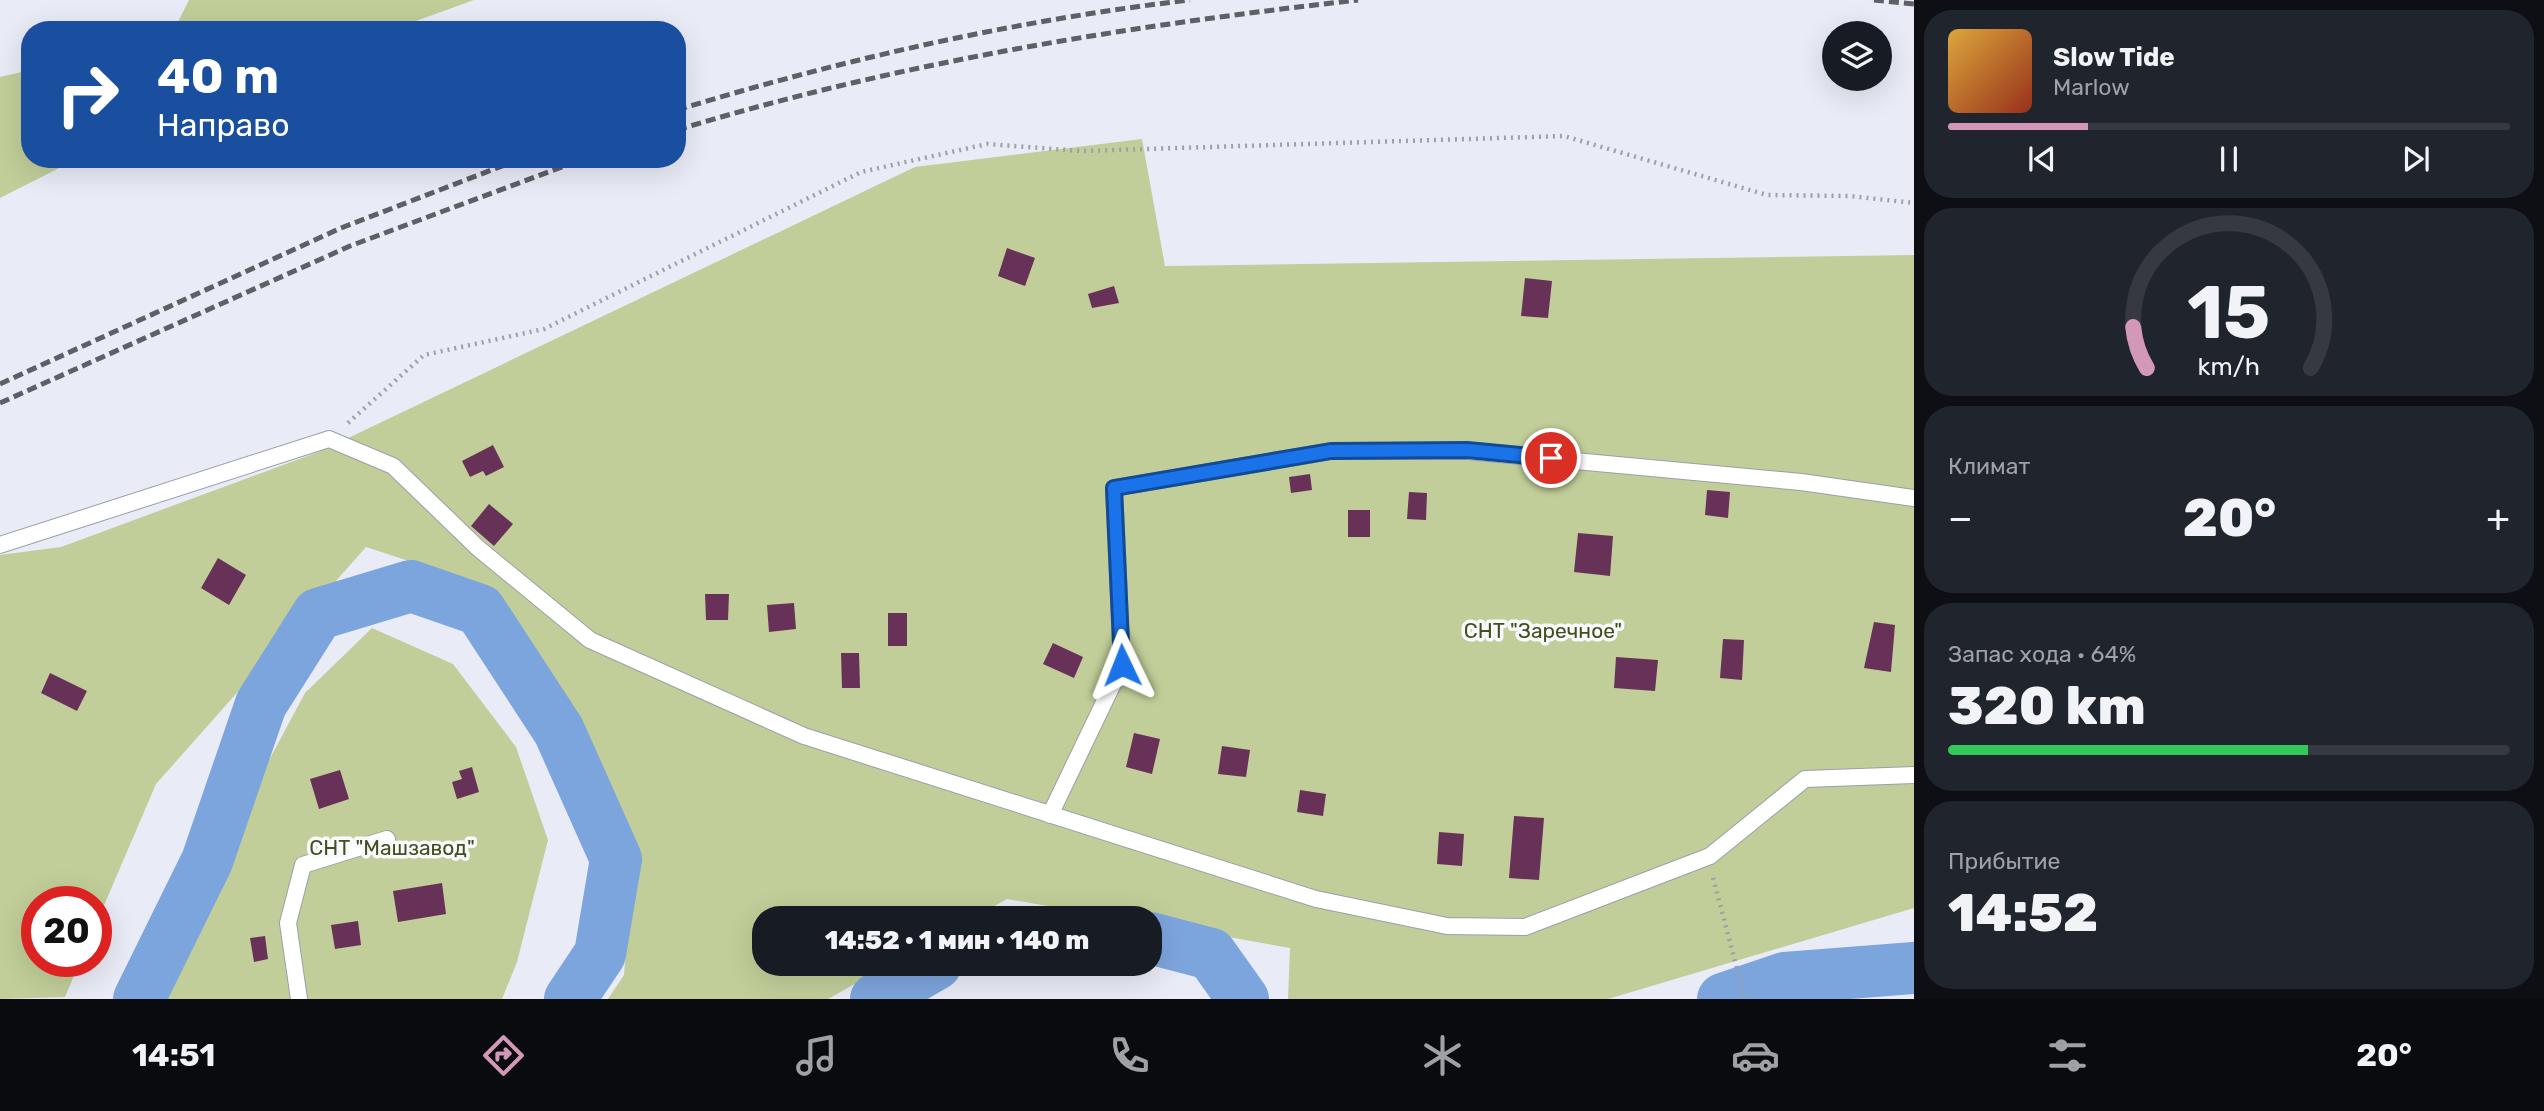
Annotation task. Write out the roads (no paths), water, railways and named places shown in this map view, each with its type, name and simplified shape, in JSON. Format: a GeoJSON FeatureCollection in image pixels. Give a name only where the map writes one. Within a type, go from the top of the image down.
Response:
{"type":"FeatureCollection","features":[{"type":"Feature","properties":{"kind":"lane"},"geometry":{"type":"LineString","coordinates":[[0,545],[329,439],[393,466],[478,548],[590,640],[804,736],[1316,899],[1447,926],[1525,927],[1710,856],[1805,779],[1914,775]]}},
{"type":"Feature","properties":{"kind":"lane"},"geometry":{"type":"LineString","coordinates":[[1050,816],[1122,665],[1114,488],[1331,451],[1467,450],[1801,482],[1914,498]]}},
{"type":"Feature","properties":{"kind":"lane"},"geometry":{"type":"LineString","coordinates":[[299,999],[288,923],[303,865],[387,839]]}},
{"type":"Feature","properties":{"kind":"waterway"},"geometry":{"type":"LineString","coordinates":[[139,999],[207,861],[261,704],[318,614],[411,586],[480,610],[559,731],[616,859],[600,954],[570,999]]}},
{"type":"Feature","properties":{"kind":"waterway"},"geometry":{"type":"LineString","coordinates":[[1162,941],[1211,954],[1243,999]]}},
{"type":"Feature","properties":{"kind":"waterway"},"geometry":{"type":"LineString","coordinates":[[1723,999],[1785,978],[1914,968]]}},
{"type":"Feature","properties":{"kind":"waterway"},"geometry":{"type":"LineString","coordinates":[[876,999],[915,976]]}},
{"type":"Feature","properties":{"kind":"railway"},"geometry":{"type":"LineString","coordinates":[[686,107],[803,74],[931,43],[1060,18],[1190,0]]}},
{"type":"Feature","properties":{"kind":"railway"},"geometry":{"type":"LineString","coordinates":[[686,127],[845,85],[1015,49],[1186,22],[1358,0]]}},
{"type":"Feature","properties":{"kind":"railway"},"geometry":{"type":"LineString","coordinates":[[1874,0],[1914,4]]}},
{"type":"Feature","properties":{"kind":"railway"},"geometry":{"type":"LineString","coordinates":[[0,384],[341,228],[497,168]]}},
{"type":"Feature","properties":{"kind":"railway"},"geometry":{"type":"LineString","coordinates":[[0,403],[350,246],[559,168]]}},
{"type":"Feature","properties":{"kind":"park label","name":"СНТ \"Заречное\""},"geometry":{"type":"Point","coordinates":[1543,630]}},
{"type":"Feature","properties":{"kind":"park label","name":"СНТ \"Машзавод\""},"geometry":{"type":"Point","coordinates":[392,847]}}]}
